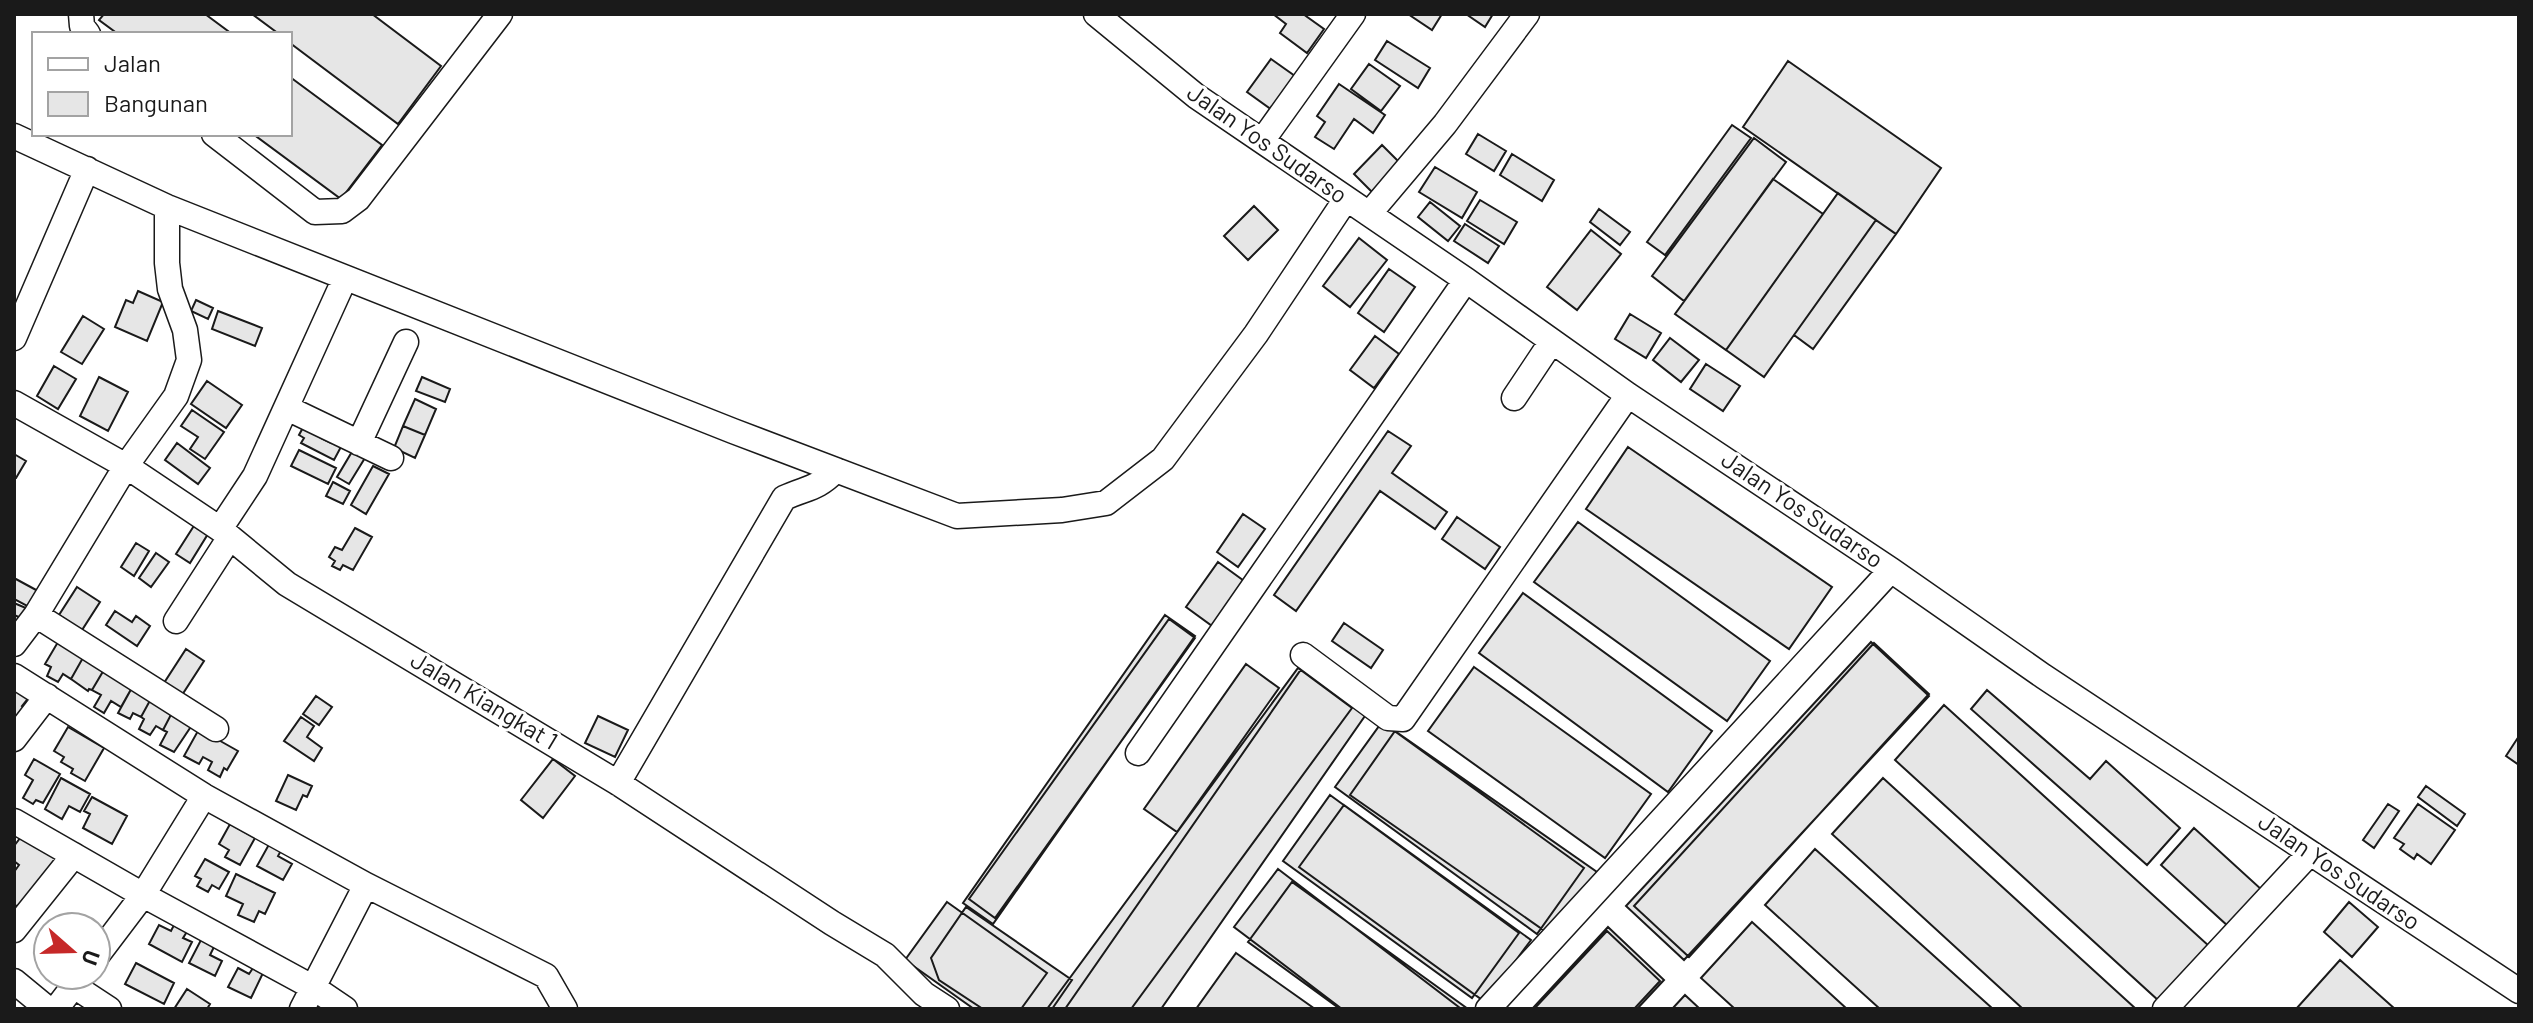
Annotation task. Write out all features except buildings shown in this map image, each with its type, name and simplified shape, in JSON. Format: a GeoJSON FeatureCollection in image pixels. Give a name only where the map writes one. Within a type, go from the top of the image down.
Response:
{"type":"FeatureCollection","features":[{"type":"Feature","properties":{"kind":"street"},"geometry":{"type":"LineString","coordinates":[[217,136],[315,212],[342,211],[358,199],[500,14]]}},
{"type":"Feature","properties":{"kind":"street","name":"Jalan Yos Sudarso"},"geometry":{"type":"LineString","coordinates":[[1096,14],[1196,96],[1628,395],[1891,570],[2043,676],[2519,991]]}},
{"type":"Feature","properties":{"kind":"street"},"geometry":{"type":"LineString","coordinates":[[1262,141],[1353,14]]}},
{"type":"Feature","properties":{"kind":"street"},"geometry":{"type":"LineString","coordinates":[[1369,214],[1445,124],[1527,14]]}},
{"type":"Feature","properties":{"kind":"street"},"geometry":{"type":"LineString","coordinates":[[14,136],[167,207],[957,516],[1062,510],[1106,503],[1163,459],[1256,334],[1346,199]]}},
{"type":"Feature","properties":{"kind":"street"},"geometry":{"type":"LineString","coordinates":[[14,338],[87,169]]}},
{"type":"Feature","properties":{"kind":"street"},"geometry":{"type":"LineString","coordinates":[[14,644],[36,615],[126,466],[176,396],[189,360],[185,330],[170,289],[167,207]]}},
{"type":"Feature","properties":{"kind":"street"},"geometry":{"type":"LineString","coordinates":[[176,621],[255,476],[345,278]]}},
{"type":"Feature","properties":{"kind":"street"},"geometry":{"type":"LineString","coordinates":[[1138,753],[1466,280]]}},
{"type":"Feature","properties":{"kind":"street"},"geometry":{"type":"LineString","coordinates":[[1514,398],[1552,341]]}},
{"type":"Feature","properties":{"kind":"street"},"geometry":{"type":"LineString","coordinates":[[359,443],[406,342]]}},
{"type":"Feature","properties":{"kind":"street"},"geometry":{"type":"LineString","coordinates":[[1303,655],[1388,718],[1403,719],[1628,395]]}},
{"type":"Feature","properties":{"kind":"street","name":"Jalan Kiangkat 1"},"geometry":{"type":"LineString","coordinates":[[14,403],[126,466],[225,533],[287,584],[618,783],[885,955],[924,994],[947,1009]]}},
{"type":"Feature","properties":{"kind":"street"},"geometry":{"type":"LineString","coordinates":[[287,408],[391,458]]}},
{"type":"Feature","properties":{"kind":"street"},"geometry":{"type":"LineString","coordinates":[[618,783],[784,498],[819,487],[836,470]]}},
{"type":"Feature","properties":{"kind":"street"},"geometry":{"type":"LineString","coordinates":[[1488,1009],[1891,570]]}},
{"type":"Feature","properties":{"kind":"street"},"geometry":{"type":"LineString","coordinates":[[36,615],[216,729]]}},
{"type":"Feature","properties":{"kind":"street"},"geometry":{"type":"LineString","coordinates":[[14,676],[204,796],[366,885],[546,976],[565,1009]]}},
{"type":"Feature","properties":{"kind":"street"},"geometry":{"type":"LineString","coordinates":[[14,739],[47,696]]}},
{"type":"Feature","properties":{"kind":"street"},"geometry":{"type":"LineString","coordinates":[[112,936],[143,895],[204,796]]}},
{"type":"Feature","properties":{"kind":"street"},"geometry":{"type":"LineString","coordinates":[[14,821],[143,895],[308,999],[345,1009]]}},
{"type":"Feature","properties":{"kind":"street"},"geometry":{"type":"LineString","coordinates":[[2165,1009],[2310,853]]}},
{"type":"Feature","properties":{"kind":"street"},"geometry":{"type":"LineString","coordinates":[[14,930],[74,855]]}},
{"type":"Feature","properties":{"kind":"street"},"geometry":{"type":"LineString","coordinates":[[308,999],[366,885]]}},
{"type":"Feature","properties":{"kind":"street"},"geometry":{"type":"LineString","coordinates":[[14,981],[48,1009]]}},
{"type":"Feature","properties":{"kind":"street"},"geometry":{"type":"LineString","coordinates":[[56,1009],[70,991]]}},
{"type":"Feature","properties":{"kind":"street"},"geometry":{"type":"LineString","coordinates":[[90,991],[109,1009]]}}]}
